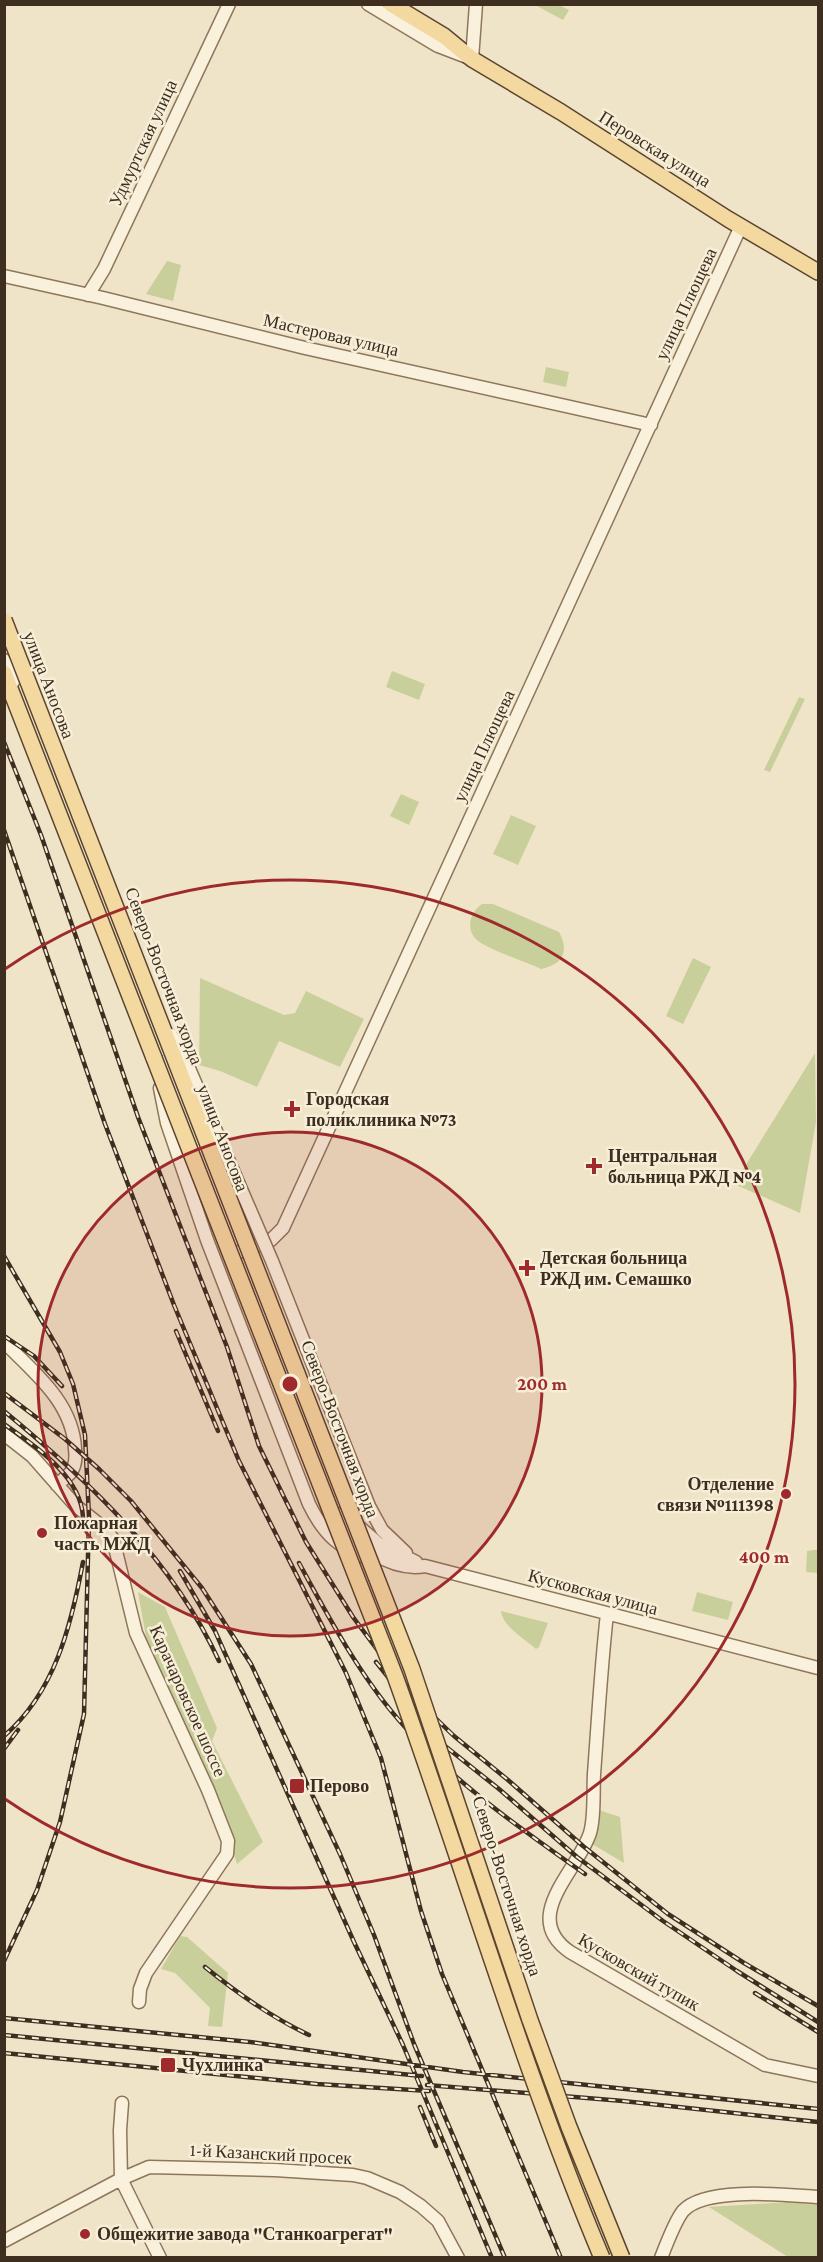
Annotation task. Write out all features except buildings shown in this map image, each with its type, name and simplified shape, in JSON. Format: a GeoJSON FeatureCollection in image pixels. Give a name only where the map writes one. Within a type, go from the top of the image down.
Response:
{"type":"FeatureCollection","features":[{"type":"Feature","properties":{"kind":"main road","name":"Перовская улица"},"geometry":{"type":"LineString","coordinates":[[391,4],[444,36],[472,58],[819,272]]}},
{"type":"Feature","properties":{"kind":"main road","name":"Северо-Восточная хорда"},"geometry":{"type":"LineString","coordinates":[[7,626],[412,1669],[530,2020],[569,2127],[622,2258]]}},
{"type":"Feature","properties":{"kind":"main road","name":"Северо-Восточная хорда"},"geometry":{"type":"LineString","coordinates":[[4,673],[395,1677],[424,1755],[514,2026],[553,2135],[602,2258]]}},
{"type":"Feature","properties":{"kind":"street","name":"Удмуртская улица"},"geometry":{"type":"LineString","coordinates":[[88,295],[104,269],[229,4]]}},
{"type":"Feature","properties":{"kind":"street","name":"Перовская улица"},"geometry":{"type":"LineString","coordinates":[[368,4],[438,46],[472,58]]}},
{"type":"Feature","properties":{"kind":"street"},"geometry":{"type":"LineString","coordinates":[[472,58],[476,4]]}},
{"type":"Feature","properties":{"kind":"street","name":"улица Плющева"},"geometry":{"type":"LineString","coordinates":[[234,1254],[271,1240],[283,1228],[741,226]]}},
{"type":"Feature","properties":{"kind":"street","name":"Мастеровая улица"},"geometry":{"type":"LineString","coordinates":[[4,276],[305,348],[651,425]]}},
{"type":"Feature","properties":{"kind":"street","name":"улица Аносова"},"geometry":{"type":"LineString","coordinates":[[7,626],[348,1513],[354,1522],[379,1544],[419,1563]]}},
{"type":"Feature","properties":{"kind":"street","name":"улица Аносова"},"geometry":{"type":"LineString","coordinates":[[4,660],[338,1517],[347,1530],[362,1544]]}},
{"type":"Feature","properties":{"kind":"street"},"geometry":{"type":"LineString","coordinates":[[154,1005],[188,1066],[272,1261],[363,1494],[378,1523],[419,1563]]}},
{"type":"Feature","properties":{"kind":"street"},"geometry":{"type":"LineString","coordinates":[[154,1058],[167,1123],[207,1240],[309,1504],[329,1537],[369,1558],[387,1560]]}},
{"type":"Feature","properties":{"kind":"street"},"geometry":{"type":"LineString","coordinates":[[4,1342],[56,1396],[68,1415],[74,1435],[75,1464],[71,1472],[57,1485]]}},
{"type":"Feature","properties":{"kind":"street","name":"Карачаровское шоссе"},"geometry":{"type":"LineString","coordinates":[[4,1434],[32,1456],[76,1506],[105,1529],[113,1539],[136,1633],[208,1790],[228,1841],[227,1854],[146,1973],[140,1989],[139,2002]]}},
{"type":"Feature","properties":{"kind":"street","name":"Кусковская улица"},"geometry":{"type":"LineString","coordinates":[[362,1544],[387,1560],[406,1565],[419,1563],[819,1668]]}},
{"type":"Feature","properties":{"kind":"street","name":"Кусковский тупик"},"geometry":{"type":"LineString","coordinates":[[607,1614],[590,1832],[557,1890],[551,1909],[551,1931],[557,1943],[570,1952],[765,2065],[819,2076]]}},
{"type":"Feature","properties":{"kind":"street"},"geometry":{"type":"LineString","coordinates":[[122,2103],[121,2179],[160,2258]]}},
{"type":"Feature","properties":{"kind":"street","name":"1-й Казанский просек"},"geometry":{"type":"LineString","coordinates":[[4,2241],[121,2179],[149,2167],[338,2173],[367,2178],[400,2192],[421,2206],[438,2221],[458,2258]]}},
{"type":"Feature","properties":{"kind":"street"},"geometry":{"type":"LineString","coordinates":[[661,2258],[682,2212],[706,2198],[770,2193],[819,2198]]}},
{"type":"Feature","properties":{"kind":"green space"},"geometry":{"type":"Polygon","coordinates":[[[538,5],[559,5],[569,10],[563,20],[538,5]]]}},
{"type":"Feature","properties":{"kind":"green space"},"geometry":{"type":"Polygon","coordinates":[[[167,261],[181,265],[173,301],[146,294],[167,261]]]}},
{"type":"Feature","properties":{"kind":"green space"},"geometry":{"type":"Polygon","coordinates":[[[546,367],[569,372],[566,387],[543,382],[546,367]]]}},
{"type":"Feature","properties":{"kind":"green space"},"geometry":{"type":"Polygon","coordinates":[[[392,671],[425,684],[419,700],[386,687],[392,671]]]}},
{"type":"Feature","properties":{"kind":"green space"},"geometry":{"type":"Polygon","coordinates":[[[799,697],[805,699],[770,772],[764,770],[799,697]]]}},
{"type":"Feature","properties":{"kind":"green space"},"geometry":{"type":"Polygon","coordinates":[[[401,794],[419,802],[409,825],[390,816],[401,794]]]}},
{"type":"Feature","properties":{"kind":"green space"},"geometry":{"type":"Polygon","coordinates":[[[511,815],[536,826],[518,865],[493,854],[511,815]]]}},
{"type":"Feature","properties":{"kind":"green space"},"geometry":{"type":"Polygon","coordinates":[[[482,904],[493,904],[559,932],[564,946],[562,957],[554,964],[541,969],[477,940],[471,931],[470,921],[474,911],[482,904]]]}},
{"type":"Feature","properties":{"kind":"green space"},"geometry":{"type":"Polygon","coordinates":[[[693,958],[711,967],[683,1024],[666,1016],[693,958]]]}},
{"type":"Feature","properties":{"kind":"green space"},"geometry":{"type":"Polygon","coordinates":[[[200,978],[284,1015],[295,1013],[306,991],[364,1019],[340,1067],[279,1041],[257,1087],[220,1071],[199,1065],[200,978]]]}},
{"type":"Feature","properties":{"kind":"green space"},"geometry":{"type":"Polygon","coordinates":[[[815,1053],[816,1122],[800,1213],[734,1184],[815,1053]]]}},
{"type":"Feature","properties":{"kind":"green space"},"geometry":{"type":"Polygon","coordinates":[[[818,1550],[818,1573],[806,1572],[807,1551],[818,1550]]]}},
{"type":"Feature","properties":{"kind":"green space"},"geometry":{"type":"Polygon","coordinates":[[[138,1592],[165,1607],[217,1728],[212,1741],[263,1842],[237,1864],[216,1798],[147,1643],[138,1592]]]}},
{"type":"Feature","properties":{"kind":"green space"},"geometry":{"type":"Polygon","coordinates":[[[697,1592],[733,1602],[728,1620],[692,1611],[697,1592]]]}},
{"type":"Feature","properties":{"kind":"green space"},"geometry":{"type":"Polygon","coordinates":[[[501,1611],[548,1623],[539,1647],[536,1649],[515,1632],[506,1622],[501,1611]]]}},
{"type":"Feature","properties":{"kind":"green space"},"geometry":{"type":"Polygon","coordinates":[[[599,1810],[620,1817],[624,1863],[592,1844],[599,1810]]]}},
{"type":"Feature","properties":{"kind":"green space"},"geometry":{"type":"Polygon","coordinates":[[[180,1936],[187,1937],[228,1973],[222,2027],[208,2026],[210,2008],[175,1973],[161,1969],[180,1936]]]}},
{"type":"Feature","properties":{"kind":"green space"},"geometry":{"type":"Polygon","coordinates":[[[790,2202],[818,2205],[818,2257],[788,2257],[709,2207],[790,2202]]]}},
{"type":"Feature","properties":{"kind":"railway"},"geometry":{"type":"LineString","coordinates":[[4,742],[41,835],[138,1117],[227,1347],[259,1446],[306,1542],[353,1617],[387,1663],[426,1709],[454,1736],[583,1846],[668,1914],[744,1963],[818,2006]]}},
{"type":"Feature","properties":{"kind":"railway"},"geometry":{"type":"LineString","coordinates":[[4,830],[105,1124],[174,1305],[239,1461],[346,1673],[381,1758],[421,1911],[442,1974],[561,2258]]}},
{"type":"Feature","properties":{"kind":"railway"},"geometry":{"type":"LineString","coordinates":[[4,1256],[60,1352],[73,1384],[85,1435],[89,1517],[84,1714],[60,1822],[37,1890],[4,1961]]}},
{"type":"Feature","properties":{"kind":"railway"},"geometry":{"type":"LineString","coordinates":[[176,1331],[218,1431]]}},
{"type":"Feature","properties":{"kind":"railway"},"geometry":{"type":"LineString","coordinates":[[4,1336],[34,1356],[62,1386]]}},
{"type":"Feature","properties":{"kind":"railway"},"geometry":{"type":"LineString","coordinates":[[4,1393],[65,1439],[131,1501],[202,1588],[251,1664],[340,1854],[374,1935],[414,2044],[505,2258]]}},
{"type":"Feature","properties":{"kind":"railway"},"geometry":{"type":"LineString","coordinates":[[4,1411],[67,1466],[126,1524],[178,1589],[219,1661]]}},
{"type":"Feature","properties":{"kind":"railway"},"geometry":{"type":"LineString","coordinates":[[4,1424],[42,1452],[65,1475],[74,1488],[83,1517]]}},
{"type":"Feature","properties":{"kind":"railway"},"geometry":{"type":"LineString","coordinates":[[4,1736],[22,1719],[36,1699],[58,1656],[73,1610],[83,1562]]}},
{"type":"Feature","properties":{"kind":"railway"},"geometry":{"type":"LineString","coordinates":[[299,1563],[360,1669],[405,1727],[468,1787],[585,1874]]}},
{"type":"Feature","properties":{"kind":"railway"},"geometry":{"type":"LineString","coordinates":[[180,1571],[215,1631],[354,1942],[403,2045],[492,2258]]}},
{"type":"Feature","properties":{"kind":"railway"},"geometry":{"type":"LineString","coordinates":[[376,1662],[445,1746],[499,1789],[577,1857],[663,1921],[818,2022]]}},
{"type":"Feature","properties":{"kind":"railway"},"geometry":{"type":"LineString","coordinates":[[4,1749],[18,1730]]}},
{"type":"Feature","properties":{"kind":"railway"},"geometry":{"type":"LineString","coordinates":[[205,1967],[255,2004],[309,2035]]}},
{"type":"Feature","properties":{"kind":"railway"},"geometry":{"type":"LineString","coordinates":[[755,1993],[818,2032]]}},
{"type":"Feature","properties":{"kind":"railway"},"geometry":{"type":"LineString","coordinates":[[4,2018],[250,2042],[463,2072],[818,2109]]}},
{"type":"Feature","properties":{"kind":"railway"},"geometry":{"type":"LineString","coordinates":[[4,2035],[422,2076]]}},
{"type":"Feature","properties":{"kind":"railway"},"geometry":{"type":"LineString","coordinates":[[4,2053],[317,2084],[429,2091]]}},
{"type":"Feature","properties":{"kind":"railway"},"geometry":{"type":"LineString","coordinates":[[427,2085],[623,2101],[818,2122]]}},
{"type":"Feature","properties":{"kind":"railway"},"geometry":{"type":"LineString","coordinates":[[420,2107],[436,2146]]}},
{"type":"Feature","properties":{"kind":"place","name":"Городская поликлиника №73"},"geometry":{"type":"Point","coordinates":[292,1109]}},
{"type":"Feature","properties":{"kind":"place","name":"Центральная больница РЖД №4"},"geometry":{"type":"Point","coordinates":[594,1166]}},
{"type":"Feature","properties":{"kind":"place","name":"Детская больница РЖД им. Семашко"},"geometry":{"type":"Point","coordinates":[527,1268]}},
{"type":"Feature","properties":{"kind":"place","name":"Отделение связи №111398"},"geometry":{"type":"Point","coordinates":[786,1494]}},
{"type":"Feature","properties":{"kind":"place","name":"Пожарная часть МЖД"},"geometry":{"type":"Point","coordinates":[42,1533]}},
{"type":"Feature","properties":{"kind":"place","name":"Перово"},"geometry":{"type":"Point","coordinates":[297,1786]}},
{"type":"Feature","properties":{"kind":"place","name":"Чухлинка"},"geometry":{"type":"Point","coordinates":[168,2065]}},
{"type":"Feature","properties":{"kind":"place","name":"Общежитие завода \"Станкоагрегат\""},"geometry":{"type":"Point","coordinates":[85,2234]}}]}
